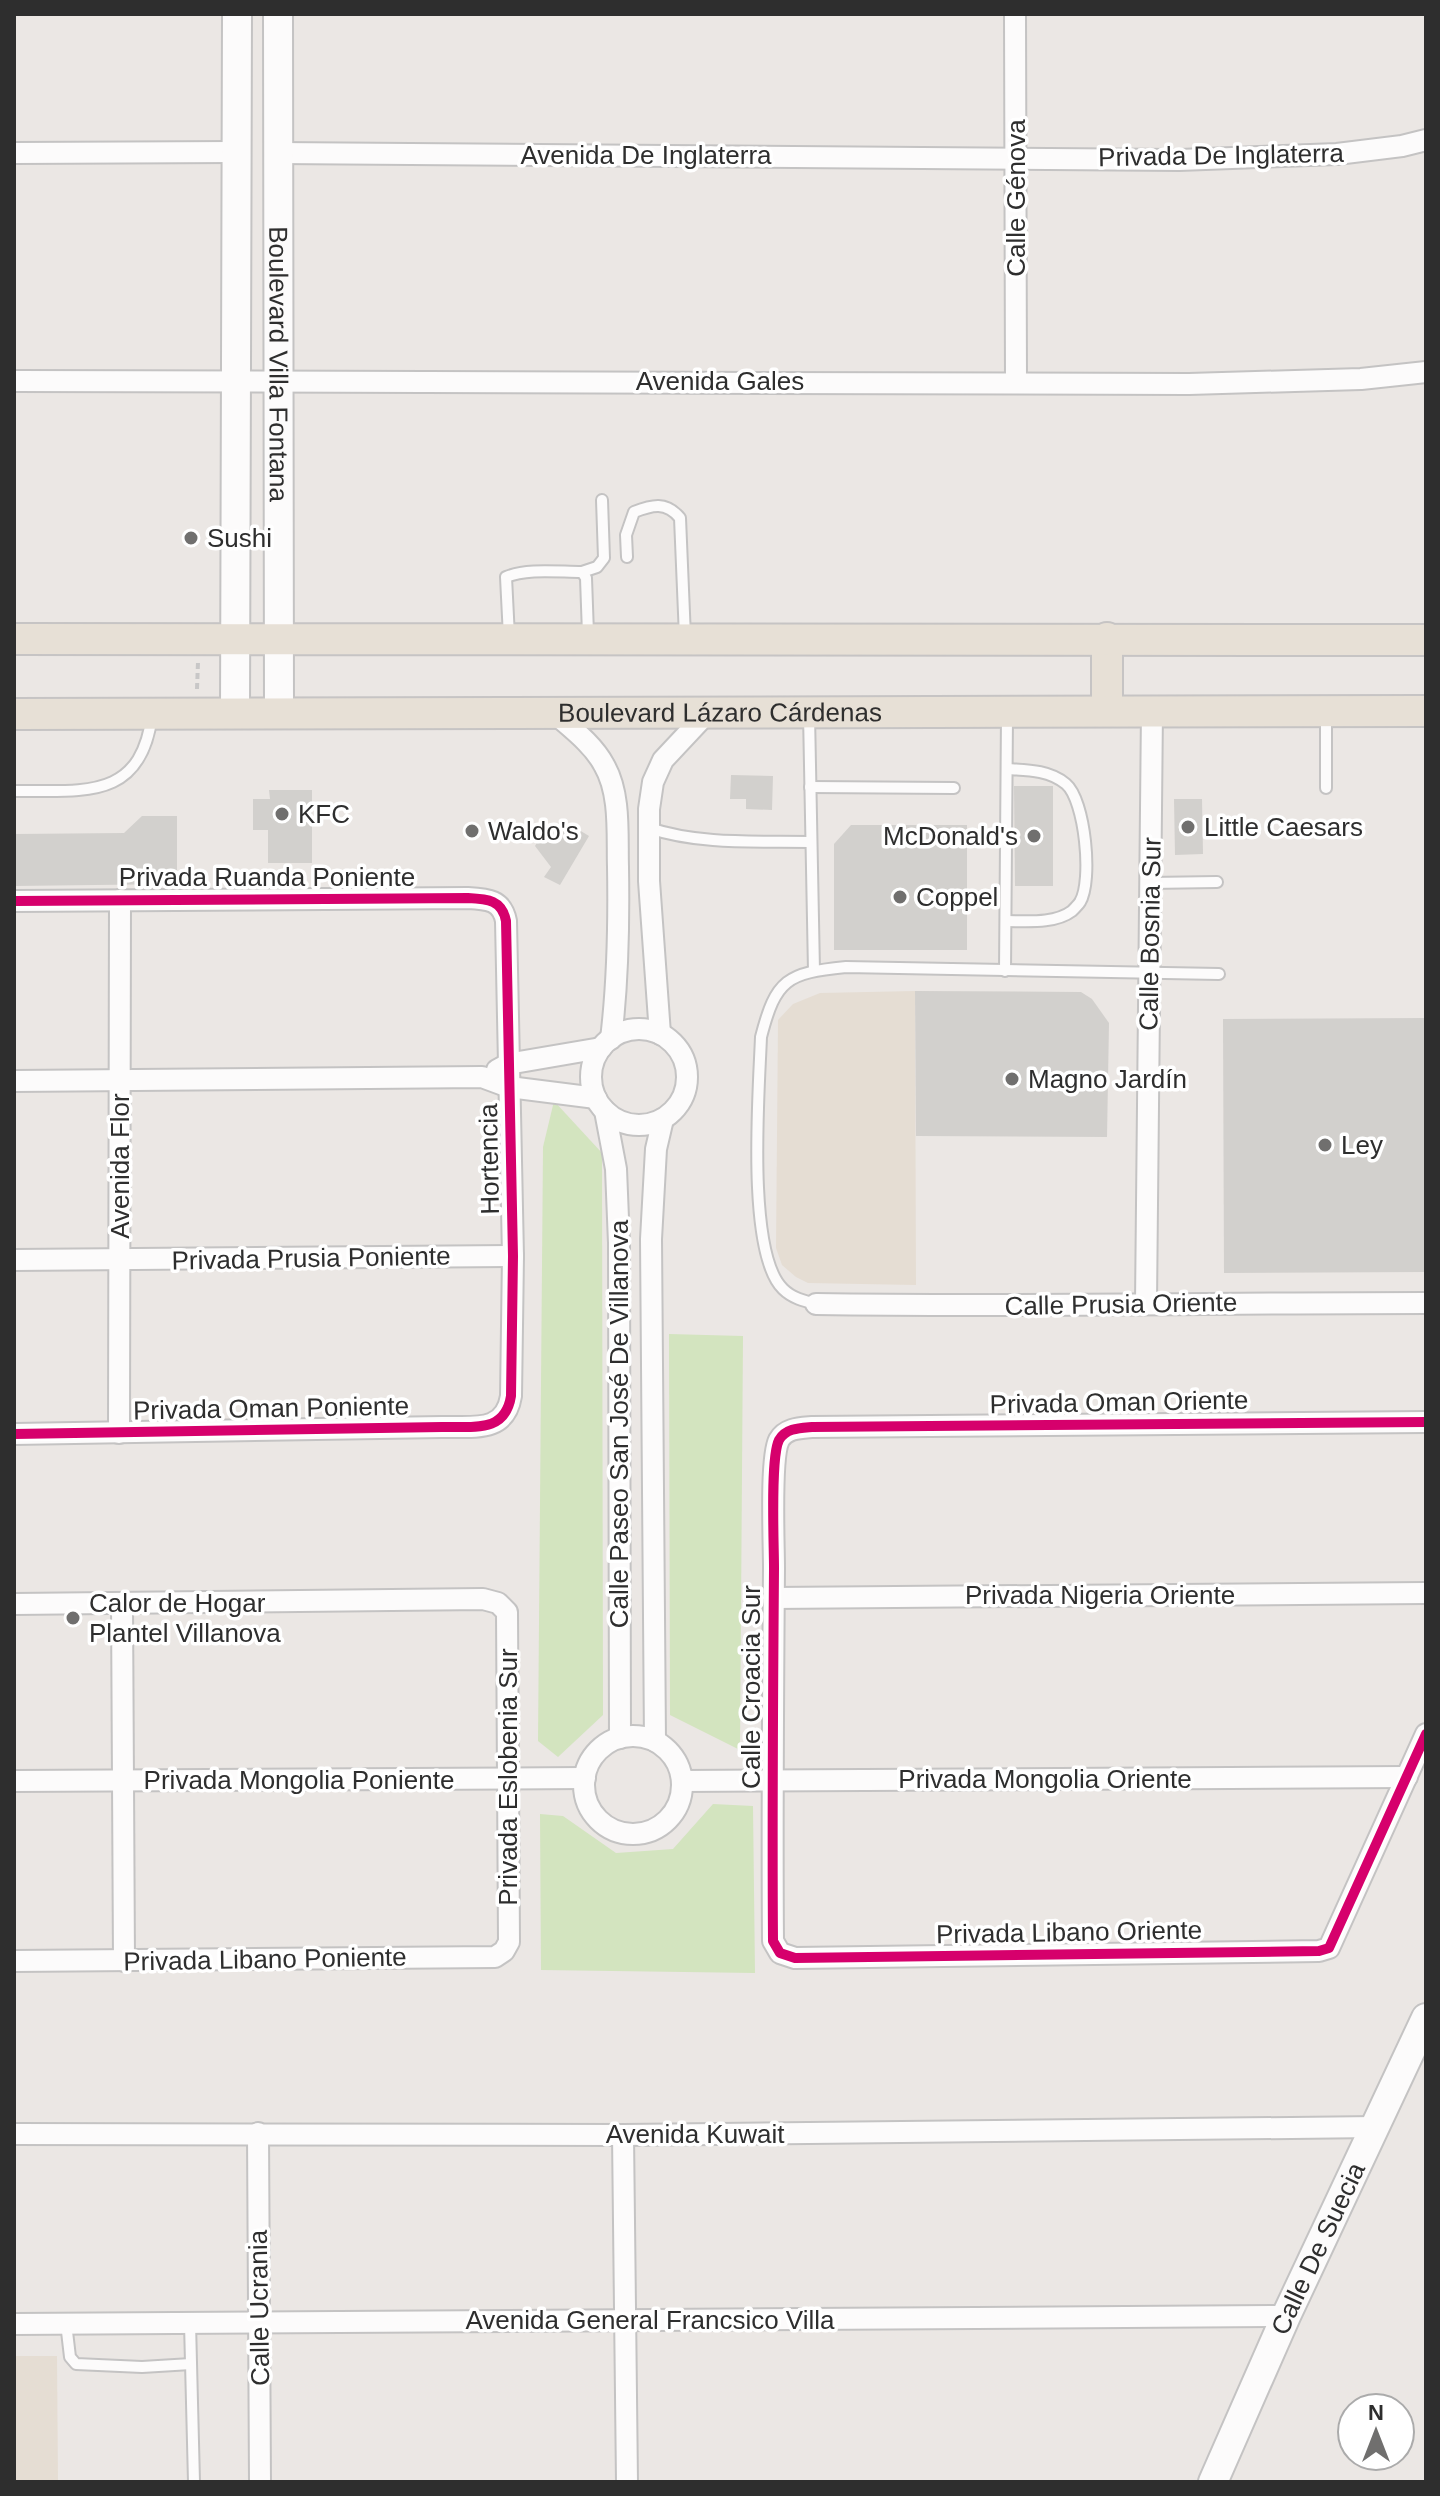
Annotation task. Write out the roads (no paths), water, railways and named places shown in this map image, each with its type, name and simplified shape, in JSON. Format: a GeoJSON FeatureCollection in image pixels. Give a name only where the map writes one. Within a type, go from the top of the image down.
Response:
{"type":"FeatureCollection","features":[{"type":"Feature","properties":{"kind":"main road"},"geometry":{"type":"LineString","coordinates":[[1107,638],[1107,710]]}},
{"type":"Feature","properties":{"kind":"main road"},"geometry":{"type":"LineString","coordinates":[[14,639],[1426,640]]}},
{"type":"Feature","properties":{"kind":"main road","name":"Boulevard Lázaro Cárdenas"},"geometry":{"type":"LineString","coordinates":[[14,714],[1426,711]]}},
{"type":"Feature","properties":{"kind":"street","name":"Boulevard Villa Fontana"},"geometry":{"type":"LineString","coordinates":[[235,714],[237,14]]}},
{"type":"Feature","properties":{"kind":"street","name":"Boulevard Villa Fontana"},"geometry":{"type":"LineString","coordinates":[[278,14],[279,714]]}},
{"type":"Feature","properties":{"kind":"street","name":"Calle Génova"},"geometry":{"type":"LineString","coordinates":[[1015,14],[1016,382]]}},
{"type":"Feature","properties":{"kind":"street","name":"Privada De Inglaterra"},"geometry":{"type":"LineString","coordinates":[[1016,157],[1179,160],[1337,154],[1426,140]]}},
{"type":"Feature","properties":{"kind":"street"},"geometry":{"type":"LineString","coordinates":[[14,153],[235,152]]}},
{"type":"Feature","properties":{"kind":"street","name":"Avenida De Inglaterra"},"geometry":{"type":"LineString","coordinates":[[277,153],[1016,157]]}},
{"type":"Feature","properties":{"kind":"street","name":"Avenida Gales"},"geometry":{"type":"LineString","coordinates":[[14,381],[1286,382],[1426,372]]}},
{"type":"Feature","properties":{"kind":"street","name":"Calle Bosnia Sur"},"geometry":{"type":"LineString","coordinates":[[1146,1303],[1152,710]]}},
{"type":"Feature","properties":{"kind":"street"},"geometry":{"type":"LineString","coordinates":[[553,712],[591,747],[604,764],[612,782],[617,827],[619,935],[606,1043],[593,1061],[591,1076],[600,1105]]}},
{"type":"Feature","properties":{"kind":"street"},"geometry":{"type":"LineString","coordinates":[[660,1034],[652,943],[649,828],[653,782],[663,760],[708,712]]}},
{"type":"Feature","properties":{"kind":"street","name":"Privada Ruanda Poniente"},"geometry":{"type":"LineString","coordinates":[[14,901],[481,899],[499,904],[506,921]]}},
{"type":"Feature","properties":{"kind":"street","name":"Avenida Flor"},"geometry":{"type":"LineString","coordinates":[[119,1433],[120,900]]}},
{"type":"Feature","properties":{"kind":"street","name":"Hortencia"},"geometry":{"type":"LineString","coordinates":[[506,921],[513,1256],[511,1396]]}},
{"type":"Feature","properties":{"kind":"street"},"geometry":{"type":"LineString","coordinates":[[14,1081],[482,1077],[509,1087],[600,1105],[628,1124],[646,1125],[671,1113],[683,1096],[687,1076],[682,1056],[669,1040],[660,1034],[635,1029],[606,1043],[508,1064],[482,1077]]}},
{"type":"Feature","properties":{"kind":"street","name":"Calle Paseo San José De Villanova"},"geometry":{"type":"LineString","coordinates":[[600,1105],[616,1169],[620,1738]]}},
{"type":"Feature","properties":{"kind":"street","name":"Calle Paseo San José De Villanova"},"geometry":{"type":"LineString","coordinates":[[655,1741],[651,1402],[653,1178],[663,1119]]}},
{"type":"Feature","properties":{"kind":"street","name":"Privada Prusia Poniente"},"geometry":{"type":"LineString","coordinates":[[14,1260],[513,1256]]}},
{"type":"Feature","properties":{"kind":"street","name":"Calle Prusia Oriente"},"geometry":{"type":"LineString","coordinates":[[816,1304],[1426,1303]]}},
{"type":"Feature","properties":{"kind":"street","name":"Privada Oman Poniente"},"geometry":{"type":"LineString","coordinates":[[14,1434],[479,1426],[494,1424],[501,1419],[509,1411],[511,1396]]}},
{"type":"Feature","properties":{"kind":"street"},"geometry":{"type":"LineString","coordinates":[[620,1403],[651,1402]]}},
{"type":"Feature","properties":{"kind":"street","name":"Privada Oman Oriente"},"geometry":{"type":"LineString","coordinates":[[812,1427],[1426,1422]]}},
{"type":"Feature","properties":{"kind":"street","name":"Calle Croacia Sur"},"geometry":{"type":"LineString","coordinates":[[795,1958],[780,1953],[773,1941],[774,1496],[778,1442],[785,1433],[795,1428],[812,1427]]}},
{"type":"Feature","properties":{"kind":"street","name":"Privada Nigeria Oriente"},"geometry":{"type":"LineString","coordinates":[[773,1598],[1426,1593]]}},
{"type":"Feature","properties":{"kind":"street","name":"Privada Eslobenia Sur"},"geometry":{"type":"LineString","coordinates":[[122,1603],[483,1599],[498,1603],[507,1612],[509,1942]]}},
{"type":"Feature","properties":{"kind":"street"},"geometry":{"type":"LineString","coordinates":[[14,1604],[122,1603],[124,1961]]}},
{"type":"Feature","properties":{"kind":"street"},"geometry":{"type":"LineString","coordinates":[[1407,1777],[1426,1734]]}},
{"type":"Feature","properties":{"kind":"street"},"geometry":{"type":"LineString","coordinates":[[644,1737],[655,1741],[677,1762],[683,1781],[681,1795],[670,1817],[661,1826],[637,1833],[625,1833],[602,1823],[588,1803],[585,1778],[596,1753],[620,1738],[644,1737]]}},
{"type":"Feature","properties":{"kind":"street","name":"Privada Mongolia Oriente"},"geometry":{"type":"LineString","coordinates":[[683,1781],[1407,1777]]}},
{"type":"Feature","properties":{"kind":"street","name":"Privada Libano Oriente"},"geometry":{"type":"LineString","coordinates":[[795,1958],[1319,1951],[1329,1948],[1336,1937],[1407,1777]]}},
{"type":"Feature","properties":{"kind":"street","name":"Privada Mongolia Poniente"},"geometry":{"type":"LineString","coordinates":[[14,1781],[585,1778]]}},
{"type":"Feature","properties":{"kind":"street","name":"Privada Libano Poniente"},"geometry":{"type":"LineString","coordinates":[[14,1961],[495,1957],[504,1951],[509,1942]]}},
{"type":"Feature","properties":{"kind":"street","name":"Calle De Suecia"},"geometry":{"type":"LineString","coordinates":[[1213,2482],[1286,2316],[1426,2018]]}},
{"type":"Feature","properties":{"kind":"street","name":"Avenida Kuwait"},"geometry":{"type":"LineString","coordinates":[[14,2134],[623,2135],[1376,2127]]}},
{"type":"Feature","properties":{"kind":"street","name":"Calle Ucrania"},"geometry":{"type":"LineString","coordinates":[[258,2133],[260,2482]]}},
{"type":"Feature","properties":{"kind":"street"},"geometry":{"type":"LineString","coordinates":[[623,2135],[627,2482]]}},
{"type":"Feature","properties":{"kind":"street","name":"Avenida General Francsico Villa"},"geometry":{"type":"LineString","coordinates":[[14,2324],[1286,2316]]}},
{"type":"Feature","properties":{"kind":"lane"},"geometry":{"type":"LineString","coordinates":[[509,639],[506,577],[518,573],[582,572],[597,567],[604,558],[602,500]]}},
{"type":"Feature","properties":{"kind":"lane"},"geometry":{"type":"LineString","coordinates":[[627,557],[626,535],[634,512],[654,505],[672,508],[680,518],[685,639]]}},
{"type":"Feature","properties":{"kind":"lane"},"geometry":{"type":"LineString","coordinates":[[582,572],[586,578],[588,639]]}},
{"type":"Feature","properties":{"kind":"lane"},"geometry":{"type":"LineString","coordinates":[[1005,971],[1007,710]]}},
{"type":"Feature","properties":{"kind":"lane"},"geometry":{"type":"LineString","coordinates":[[1326,711],[1326,788]]}},
{"type":"Feature","properties":{"kind":"lane"},"geometry":{"type":"LineString","coordinates":[[809,712],[814,971]]}},
{"type":"Feature","properties":{"kind":"lane"},"geometry":{"type":"LineString","coordinates":[[14,791],[82,790],[123,778],[144,749],[152,714]]}},
{"type":"Feature","properties":{"kind":"lane"},"geometry":{"type":"LineString","coordinates":[[1006,921],[1039,921],[1069,913],[1080,902],[1085,867],[1081,812],[1075,794],[1056,777],[1042,772],[1007,769]]}},
{"type":"Feature","properties":{"kind":"lane"},"geometry":{"type":"LineString","coordinates":[[810,787],[954,788]]}},
{"type":"Feature","properties":{"kind":"lane"},"geometry":{"type":"LineString","coordinates":[[649,828],[680,837],[811,842]]}},
{"type":"Feature","properties":{"kind":"lane"},"geometry":{"type":"LineString","coordinates":[[1150,883],[1217,882]]}},
{"type":"Feature","properties":{"kind":"lane"},"geometry":{"type":"LineString","coordinates":[[816,1304],[796,1299],[782,1289],[766,1258],[759,1220],[761,1037],[768,1010],[779,989],[794,977],[846,967],[1219,974]]}},
{"type":"Feature","properties":{"kind":"lane"},"geometry":{"type":"LineString","coordinates":[[66,2323],[70,2357],[76,2364],[142,2367],[191,2364]]}},
{"type":"Feature","properties":{"kind":"lane"},"geometry":{"type":"LineString","coordinates":[[190,2323],[194,2482]]}},
{"type":"Feature","properties":{"kind":"place","name":"Sushi"},"geometry":{"type":"Point","coordinates":[191,538]}},
{"type":"Feature","properties":{"kind":"place","name":"KFC"},"geometry":{"type":"Point","coordinates":[282,814]}},
{"type":"Feature","properties":{"kind":"place","name":"Little Caesars"},"geometry":{"type":"Point","coordinates":[1188,827]}},
{"type":"Feature","properties":{"kind":"place","name":"Waldo's"},"geometry":{"type":"Point","coordinates":[472,831]}},
{"type":"Feature","properties":{"kind":"place","name":"McDonald's"},"geometry":{"type":"Point","coordinates":[1034,836]}},
{"type":"Feature","properties":{"kind":"place","name":"Coppel"},"geometry":{"type":"Point","coordinates":[900,897]}},
{"type":"Feature","properties":{"kind":"place","name":"Magno Jardín"},"geometry":{"type":"Point","coordinates":[1012,1079]}},
{"type":"Feature","properties":{"kind":"place","name":"Ley"},"geometry":{"type":"Point","coordinates":[1325,1145]}},
{"type":"Feature","properties":{"kind":"place","name":"Calor de Hogar Plantel Villanova"},"geometry":{"type":"Point","coordinates":[73,1618]}}]}
